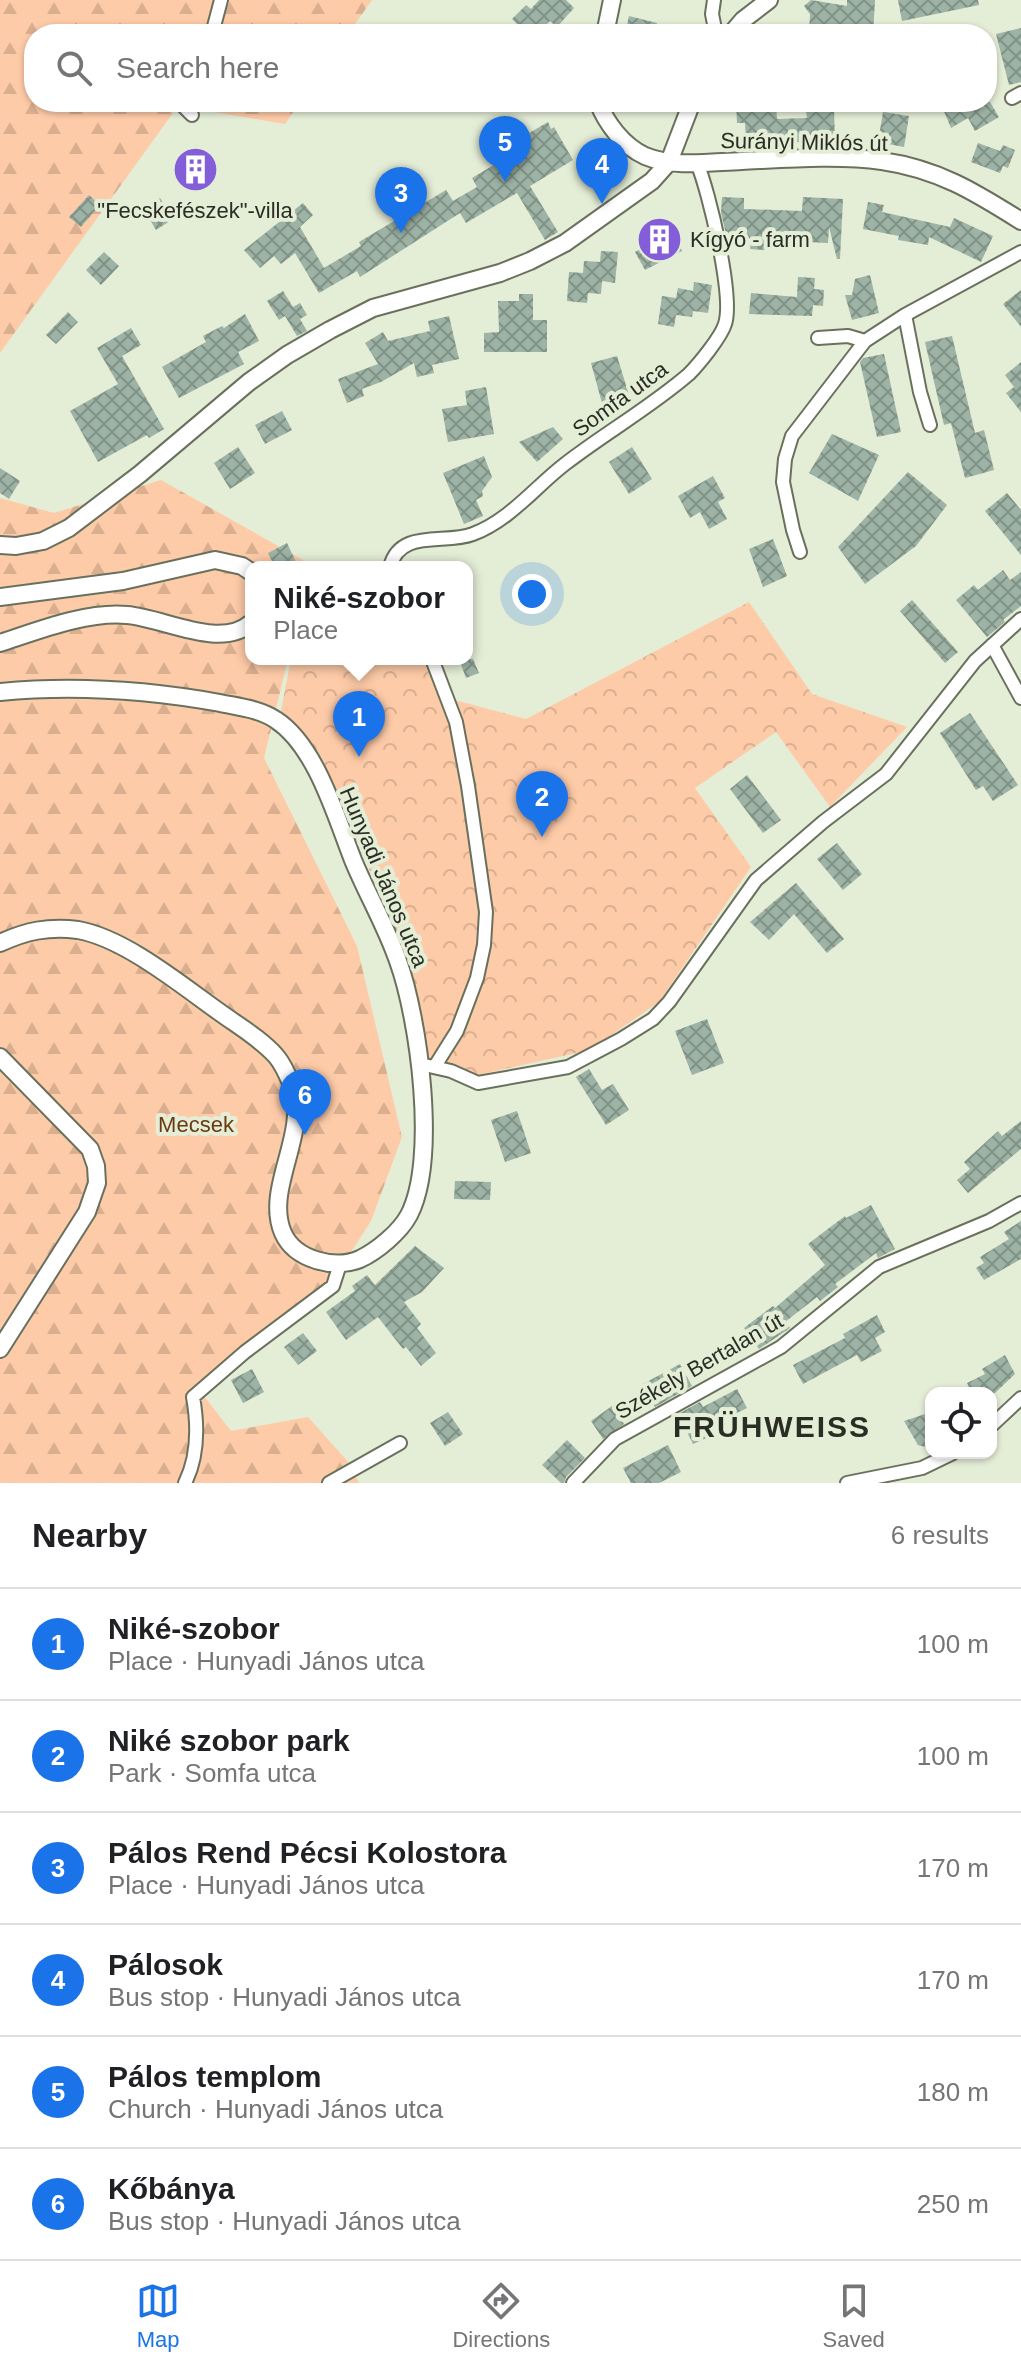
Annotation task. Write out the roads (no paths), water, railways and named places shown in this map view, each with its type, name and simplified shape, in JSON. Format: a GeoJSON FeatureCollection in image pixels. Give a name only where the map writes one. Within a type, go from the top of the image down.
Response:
{"type":"FeatureCollection","features":[{"type":"Feature","properties":{"kind":"street"},"geometry":{"type":"LineString","coordinates":[[215,24],[221,0]]}},
{"type":"Feature","properties":{"kind":"street"},"geometry":{"type":"LineString","coordinates":[[607,24],[612,0]]}},
{"type":"Feature","properties":{"kind":"street"},"geometry":{"type":"LineString","coordinates":[[714,0],[714,24]]}},
{"type":"Feature","properties":{"kind":"street"},"geometry":{"type":"LineString","coordinates":[[740,24],[769,0]]}},
{"type":"Feature","properties":{"kind":"street"},"geometry":{"type":"LineString","coordinates":[[189,112],[192,115]]}},
{"type":"Feature","properties":{"kind":"street","name":"Surányi Miklós út"},"geometry":{"type":"LineString","coordinates":[[601,112],[621,138],[637,152],[669,162],[793,159],[881,161],[918,169],[962,184],[1021,221]]}},
{"type":"Feature","properties":{"kind":"street"},"geometry":{"type":"LineString","coordinates":[[0,545],[43,541],[69,528],[140,474],[249,382],[298,349],[373,308],[500,273],[565,243],[652,181],[669,162],[688,112]]}},
{"type":"Feature","properties":{"kind":"street","name":"Somfa utca"},"geometry":{"type":"LineString","coordinates":[[393,561],[401,546],[411,542],[471,535],[495,523],[563,466],[690,373],[712,345],[725,324],[726,292],[707,185],[697,163]]}},
{"type":"Feature","properties":{"kind":"street"},"geometry":{"type":"LineString","coordinates":[[800,552],[784,492],[785,459],[792,436],[865,341],[905,315],[1021,252]]}},
{"type":"Feature","properties":{"kind":"street"},"geometry":{"type":"LineString","coordinates":[[905,315],[920,392],[930,425]]}},
{"type":"Feature","properties":{"kind":"street"},"geometry":{"type":"LineString","coordinates":[[818,338],[848,336],[865,341]]}},
{"type":"Feature","properties":{"kind":"street"},"geometry":{"type":"LineString","coordinates":[[0,597],[123,581],[215,560],[245,568]]}},
{"type":"Feature","properties":{"kind":"street"},"geometry":{"type":"LineString","coordinates":[[0,643],[82,619],[125,614],[218,635],[245,627]]}},
{"type":"Feature","properties":{"kind":"street"},"geometry":{"type":"LineString","coordinates":[[434,665],[456,722],[486,912],[484,945],[477,978],[457,1031],[428,1065],[478,1083],[568,1067],[653,1019],[669,1002],[756,880],[823,822],[886,774],[975,661],[1021,619]]}},
{"type":"Feature","properties":{"kind":"street"},"geometry":{"type":"LineString","coordinates":[[992,645],[1021,698]]}},
{"type":"Feature","properties":{"kind":"street","name":"Hunyadi János utca"},"geometry":{"type":"LineString","coordinates":[[0,692],[53,688],[160,695],[247,708],[265,713],[286,727],[316,770],[399,962],[428,1065],[417,1190],[408,1215],[376,1250],[360,1259],[340,1264]]}},
{"type":"Feature","properties":{"kind":"street"},"geometry":{"type":"LineString","coordinates":[[0,943],[30,931],[51,927],[101,936],[159,969],[261,1042],[278,1058],[293,1089],[296,1122],[281,1192],[279,1212],[282,1230],[287,1240],[305,1255],[340,1264],[333,1286],[225,1368],[193,1397],[196,1415],[194,1455],[185,1483]]}},
{"type":"Feature","properties":{"kind":"street"},"geometry":{"type":"LineString","coordinates":[[0,1057],[90,1149],[96,1166],[97,1183],[87,1212],[0,1349]]}},
{"type":"Feature","properties":{"kind":"street","name":"Székely Bertalan út"},"geometry":{"type":"LineString","coordinates":[[573,1483],[615,1439],[781,1347],[879,1267],[989,1221],[1021,1203]]}},
{"type":"Feature","properties":{"kind":"street"},"geometry":{"type":"LineString","coordinates":[[997,1420],[1021,1398]]}},
{"type":"Feature","properties":{"kind":"street"},"geometry":{"type":"LineString","coordinates":[[329,1483],[400,1443]]}},
{"type":"Feature","properties":{"kind":"street"},"geometry":{"type":"LineString","coordinates":[[847,1483],[922,1468],[941,1459]]}},
{"type":"Feature","properties":{"kind":"place","name":"\"Fecskefészek\"-villa"},"geometry":{"type":"Point","coordinates":[195,169]}},
{"type":"Feature","properties":{"kind":"place","name":"Pálos templom"},"geometry":{"type":"Point","coordinates":[505,182]}},
{"type":"Feature","properties":{"kind":"place","name":"Pálosok"},"geometry":{"type":"Point","coordinates":[602,204]}},
{"type":"Feature","properties":{"kind":"place","name":"Pálos Rend Pécsi Kolostora"},"geometry":{"type":"Point","coordinates":[401,233]}},
{"type":"Feature","properties":{"kind":"place","name":"Kígyó - farm"},"geometry":{"type":"Point","coordinates":[659,239]}},
{"type":"Feature","properties":{"kind":"place","name":"Niké-szobor"},"geometry":{"type":"Point","coordinates":[359,757]}},
{"type":"Feature","properties":{"kind":"place","name":"Niké szobor park"},"geometry":{"type":"Point","coordinates":[542,837]}},
{"type":"Feature","properties":{"kind":"place","name":"Kőbánya"},"geometry":{"type":"Point","coordinates":[305,1135]}},
{"type":"Feature","properties":{"kind":"district","name":"FRÜHWEISS"},"geometry":{"type":"Point","coordinates":[772,1426]}},
{"type":"Feature","properties":{"kind":"park label","name":"Mecsek"},"geometry":{"type":"Point","coordinates":[196,1124]}}]}
